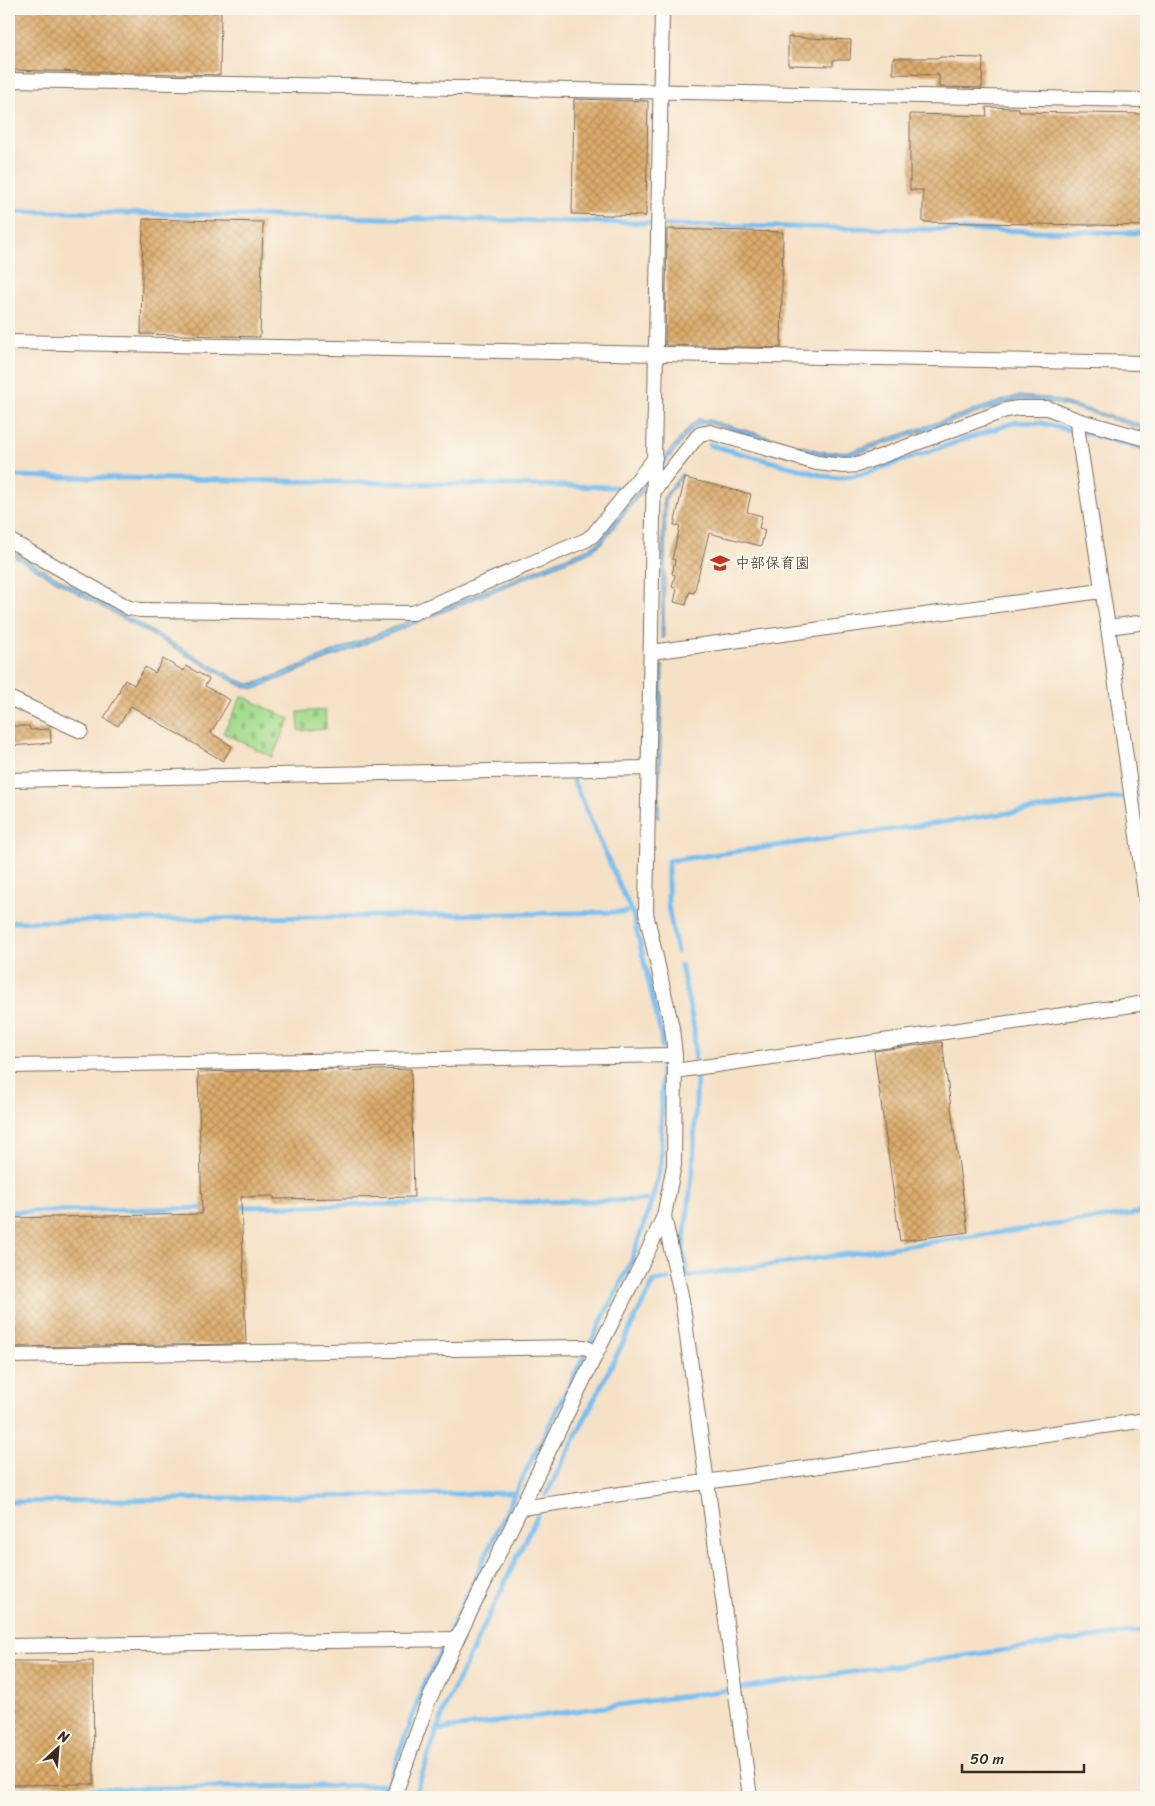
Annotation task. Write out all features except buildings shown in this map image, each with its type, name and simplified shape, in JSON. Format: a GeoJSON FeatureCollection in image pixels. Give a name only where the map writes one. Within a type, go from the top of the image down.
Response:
{"type":"FeatureCollection","features":[{"type":"Feature","properties":{"kind":"street"},"geometry":{"type":"LineString","coordinates":[[394,1797],[428,1702],[457,1639],[664,1216],[674,1166],[675,1055],[672,1028],[646,913],[662,9]]}},
{"type":"Feature","properties":{"kind":"street"},"geometry":{"type":"LineString","coordinates":[[9,80],[1146,100]]}},
{"type":"Feature","properties":{"kind":"street"},"geometry":{"type":"LineString","coordinates":[[9,342],[1146,363]]}},
{"type":"Feature","properties":{"kind":"street"},"geometry":{"type":"LineString","coordinates":[[653,487],[697,437],[710,432],[816,463],[844,466],[857,465],[1006,410],[1018,408],[1048,408],[1077,420],[1146,439]]}},
{"type":"Feature","properties":{"kind":"street"},"geometry":{"type":"LineString","coordinates":[[1077,420],[1146,901]]}},
{"type":"Feature","properties":{"kind":"street"},"geometry":{"type":"LineString","coordinates":[[9,540],[129,608],[140,610],[413,613],[586,540],[593,535],[654,462]]}},
{"type":"Feature","properties":{"kind":"street"},"geometry":{"type":"LineString","coordinates":[[651,652],[1101,591]]}},
{"type":"Feature","properties":{"kind":"street"},"geometry":{"type":"LineString","coordinates":[[1108,627],[1146,622]]}},
{"type":"Feature","properties":{"kind":"street"},"geometry":{"type":"LineString","coordinates":[[9,698],[81,731]]}},
{"type":"Feature","properties":{"kind":"street"},"geometry":{"type":"LineString","coordinates":[[9,780],[648,768]]}},
{"type":"Feature","properties":{"kind":"street"},"geometry":{"type":"LineString","coordinates":[[675,1071],[1146,1003]]}},
{"type":"Feature","properties":{"kind":"street"},"geometry":{"type":"LineString","coordinates":[[9,1066],[675,1055]]}},
{"type":"Feature","properties":{"kind":"street"},"geometry":{"type":"LineString","coordinates":[[664,1216],[682,1300],[750,1797]]}},
{"type":"Feature","properties":{"kind":"street"},"geometry":{"type":"LineString","coordinates":[[9,1356],[584,1347],[597,1352]]}},
{"type":"Feature","properties":{"kind":"street"},"geometry":{"type":"LineString","coordinates":[[521,1508],[1146,1420]]}},
{"type":"Feature","properties":{"kind":"street"},"geometry":{"type":"LineString","coordinates":[[9,1646],[457,1639]]}},
{"type":"Feature","properties":{"kind":"green space"},"geometry":{"type":"Polygon","coordinates":[[[242,696],[290,719],[272,757],[223,733],[242,696]]]}},
{"type":"Feature","properties":{"kind":"green space"},"geometry":{"type":"Polygon","coordinates":[[[325,710],[326,729],[299,731],[298,712],[325,710]]]}},
{"type":"Feature","properties":{"kind":"water"},"geometry":{"type":"Polygon","coordinates":[[[1016,396],[1049,398],[1146,426],[1146,430],[1065,406],[1017,400],[852,455],[829,457],[702,423],[692,429],[601,544],[592,551],[255,689],[239,685],[9,554],[9,550],[238,680],[249,684],[259,682],[589,548],[598,542],[660,462],[698,419],[709,420],[820,451],[851,451],[1016,396]]]}},
{"type":"Feature","properties":{"kind":"water"},"geometry":{"type":"Polygon","coordinates":[[[681,474],[683,475],[666,498],[664,638],[661,638],[663,498],[681,474]]]}},
{"type":"Feature","properties":{"kind":"water"},"geometry":{"type":"Polygon","coordinates":[[[660,665],[663,665],[659,818],[656,818],[660,665]]]}},
{"type":"Feature","properties":{"kind":"waterway"},"geometry":{"type":"LineString","coordinates":[[9,211],[649,223]]}},
{"type":"Feature","properties":{"kind":"waterway"},"geometry":{"type":"LineString","coordinates":[[666,225],[1146,233]]}},
{"type":"Feature","properties":{"kind":"waterway"},"geometry":{"type":"LineString","coordinates":[[710,445],[824,476],[839,478],[863,474],[1016,422],[1041,423],[1073,431]]}},
{"type":"Feature","properties":{"kind":"waterway"},"geometry":{"type":"LineString","coordinates":[[1083,432],[1146,450]]}},
{"type":"Feature","properties":{"kind":"waterway"},"geometry":{"type":"LineString","coordinates":[[9,476],[619,487]]}},
{"type":"Feature","properties":{"kind":"waterway"},"geometry":{"type":"LineString","coordinates":[[573,780],[633,915],[661,1034],[662,1048]]}},
{"type":"Feature","properties":{"kind":"waterway"},"geometry":{"type":"LineString","coordinates":[[1138,795],[1146,794]]}},
{"type":"Feature","properties":{"kind":"waterway"},"geometry":{"type":"LineString","coordinates":[[677,952],[668,906],[668,861],[1123,797]]}},
{"type":"Feature","properties":{"kind":"waterway"},"geometry":{"type":"LineString","coordinates":[[9,922],[626,912]]}},
{"type":"Feature","properties":{"kind":"waterway"},"geometry":{"type":"LineString","coordinates":[[681,965],[694,1028],[695,1059]]}},
{"type":"Feature","properties":{"kind":"waterway"},"geometry":{"type":"LineString","coordinates":[[590,1344],[631,1262],[652,1200],[661,1163],[662,1063]]}},
{"type":"Feature","properties":{"kind":"waterway"},"geometry":{"type":"LineString","coordinates":[[687,1276],[683,1249],[693,1168],[697,1076]]}},
{"type":"Feature","properties":{"kind":"waterway"},"geometry":{"type":"LineString","coordinates":[[236,1207],[648,1200]]}},
{"type":"Feature","properties":{"kind":"waterway"},"geometry":{"type":"LineString","coordinates":[[9,1212],[207,1208]]}},
{"type":"Feature","properties":{"kind":"waterway"},"geometry":{"type":"LineString","coordinates":[[684,1277],[1146,1212]]}},
{"type":"Feature","properties":{"kind":"waterway"},"geometry":{"type":"LineString","coordinates":[[546,1495],[654,1281],[669,1279]]}},
{"type":"Feature","properties":{"kind":"waterway"},"geometry":{"type":"LineString","coordinates":[[448,1636],[515,1493],[585,1354]]}},
{"type":"Feature","properties":{"kind":"waterway"},"geometry":{"type":"LineString","coordinates":[[9,1502],[515,1493]]}},
{"type":"Feature","properties":{"kind":"waterway"},"geometry":{"type":"LineString","coordinates":[[414,1797],[446,1705],[537,1516]]}},
{"type":"Feature","properties":{"kind":"waterway"},"geometry":{"type":"LineString","coordinates":[[741,1688],[1146,1630]]}},
{"type":"Feature","properties":{"kind":"waterway"},"geometry":{"type":"LineString","coordinates":[[383,1797],[423,1687],[444,1646]]}},
{"type":"Feature","properties":{"kind":"waterway"},"geometry":{"type":"LineString","coordinates":[[438,1730],[728,1690]]}},
{"type":"Feature","properties":{"kind":"waterway"},"geometry":{"type":"LineString","coordinates":[[9,1790],[384,1785]]}},
{"type":"Feature","properties":{"kind":"place","name":"中部保育園"},"geometry":{"type":"Point","coordinates":[720,563]}}]}
